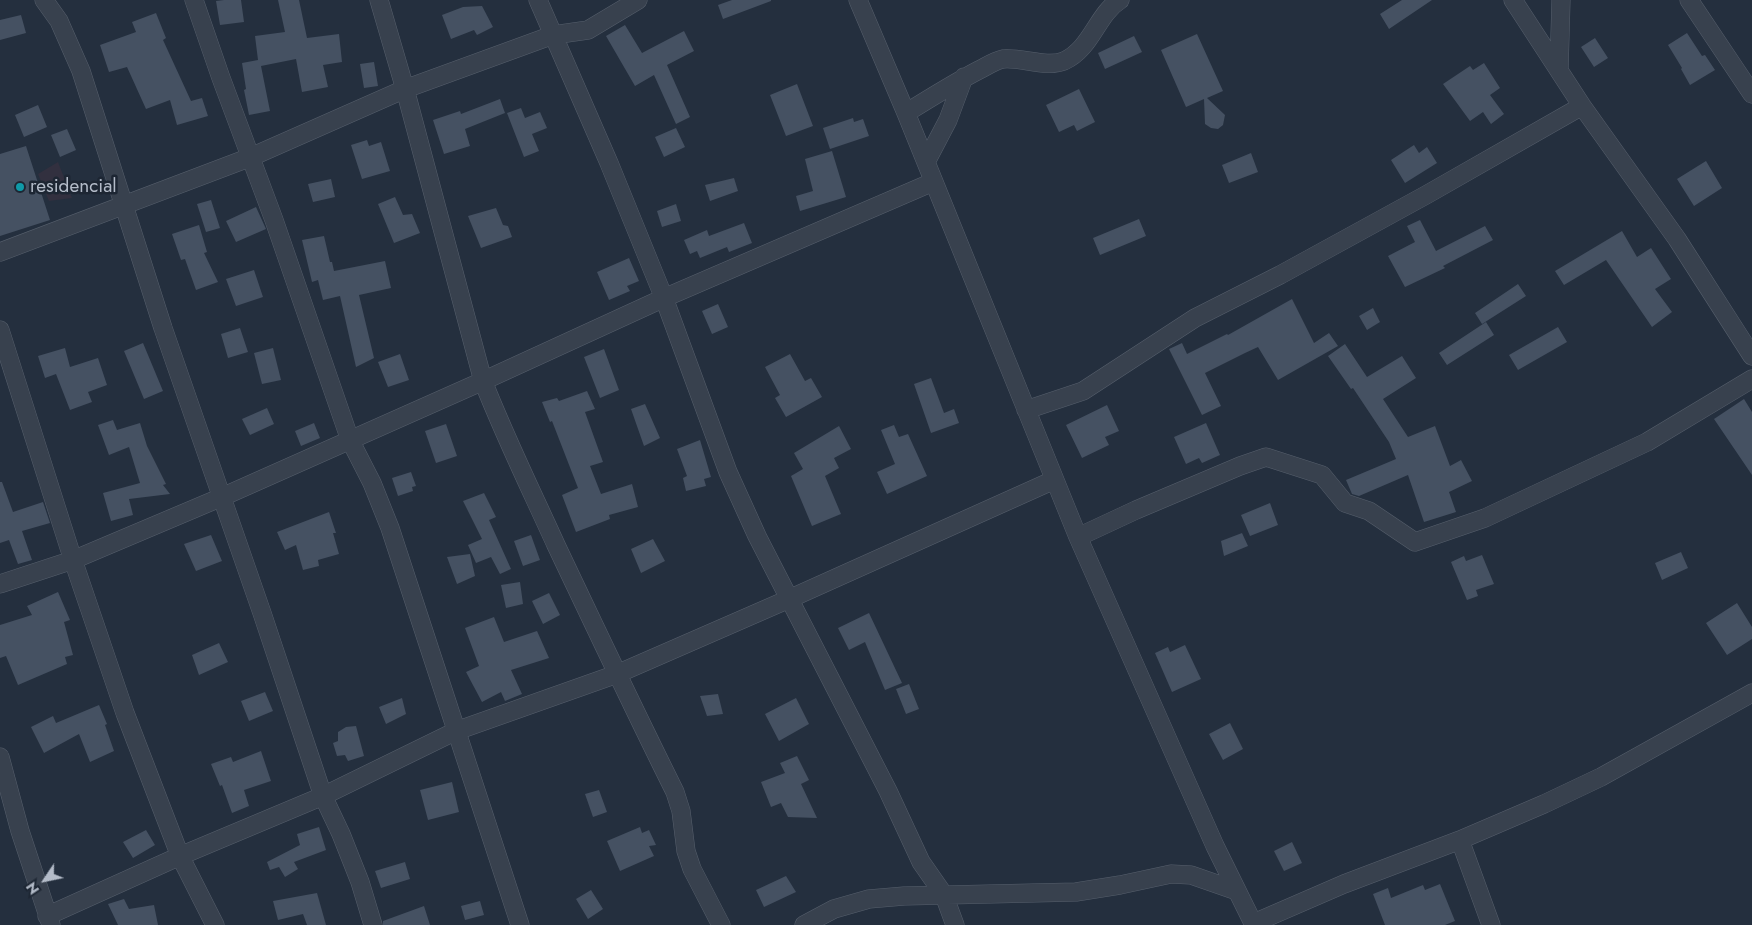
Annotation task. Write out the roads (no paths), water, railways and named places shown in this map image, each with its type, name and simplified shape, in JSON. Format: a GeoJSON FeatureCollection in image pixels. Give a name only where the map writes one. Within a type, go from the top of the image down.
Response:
{"type":"FeatureCollection","features":[{"type":"Feature","properties":{"kind":"street"},"geometry":{"type":"LineString","coordinates":[[44,0],[59,21],[81,71],[163,328],[323,796],[342,834],[373,925]]}},
{"type":"Feature","properties":{"kind":"street"},"geometry":{"type":"LineString","coordinates":[[194,0],[220,78],[274,220],[350,440],[372,483],[390,528],[520,925]]}},
{"type":"Feature","properties":{"kind":"street"},"geometry":{"type":"LineString","coordinates":[[379,0],[405,89],[483,381],[498,419],[616,674],[674,792],[681,811],[686,851],[692,869],[721,925]]}},
{"type":"Feature","properties":{"kind":"street"},"geometry":{"type":"LineString","coordinates":[[538,0],[609,163],[664,298],[728,472],[757,536],[888,790],[921,862],[944,895],[956,925]]}},
{"type":"Feature","properties":{"kind":"street"},"geometry":{"type":"LineString","coordinates":[[0,252],[250,157],[405,89],[553,35],[588,30],[638,0]]}},
{"type":"Feature","properties":{"kind":"street"},"geometry":{"type":"LineString","coordinates":[[858,0],[906,113],[1078,537],[1215,846],[1254,924],[1344,884],[1460,840],[1601,777],[1752,693]]}},
{"type":"Feature","properties":{"kind":"street"},"geometry":{"type":"LineString","coordinates":[[906,113],[964,77],[996,61],[1005,59],[1061,62],[1070,57],[1089,40],[1106,14],[1120,0]]}},
{"type":"Feature","properties":{"kind":"street"},"geometry":{"type":"LineString","coordinates":[[1512,0],[1582,106],[1676,239],[1752,356]]}},
{"type":"Feature","properties":{"kind":"street"},"geometry":{"type":"LineString","coordinates":[[1559,71],[1562,0]]}},
{"type":"Feature","properties":{"kind":"street"},"geometry":{"type":"LineString","coordinates":[[1689,0],[1752,94]]}},
{"type":"Feature","properties":{"kind":"street"},"geometry":{"type":"LineString","coordinates":[[926,162],[948,120],[964,77]]}},
{"type":"Feature","properties":{"kind":"street"},"geometry":{"type":"LineString","coordinates":[[1026,410],[1083,391],[1195,318],[1280,275],[1582,106]]}},
{"type":"Feature","properties":{"kind":"street"},"geometry":{"type":"LineString","coordinates":[[0,584],[73,560],[222,497],[664,298],[933,182]]}},
{"type":"Feature","properties":{"kind":"street"},"geometry":{"type":"LineString","coordinates":[[0,330],[73,560],[125,713],[180,856],[215,925]]}},
{"type":"Feature","properties":{"kind":"street"},"geometry":{"type":"LineString","coordinates":[[1078,537],[1171,495],[1266,457],[1322,475],[1345,503],[1370,511],[1415,542],[1485,518],[1647,442],[1752,379]]}},
{"type":"Feature","properties":{"kind":"street"},"geometry":{"type":"LineString","coordinates":[[0,757],[20,831],[49,921],[180,856],[323,796],[456,730],[616,674],[1054,480]]}},
{"type":"Feature","properties":{"kind":"street"},"geometry":{"type":"LineString","coordinates":[[1460,840],[1491,925]]}},
{"type":"Feature","properties":{"kind":"street"},"geometry":{"type":"LineString","coordinates":[[804,925],[834,909],[869,899],[1076,892],[1171,874],[1191,875],[1237,891]]}},
{"type":"Feature","properties":{"kind":"place","name":"residencial"},"geometry":{"type":"Point","coordinates":[20,187]}}]}
